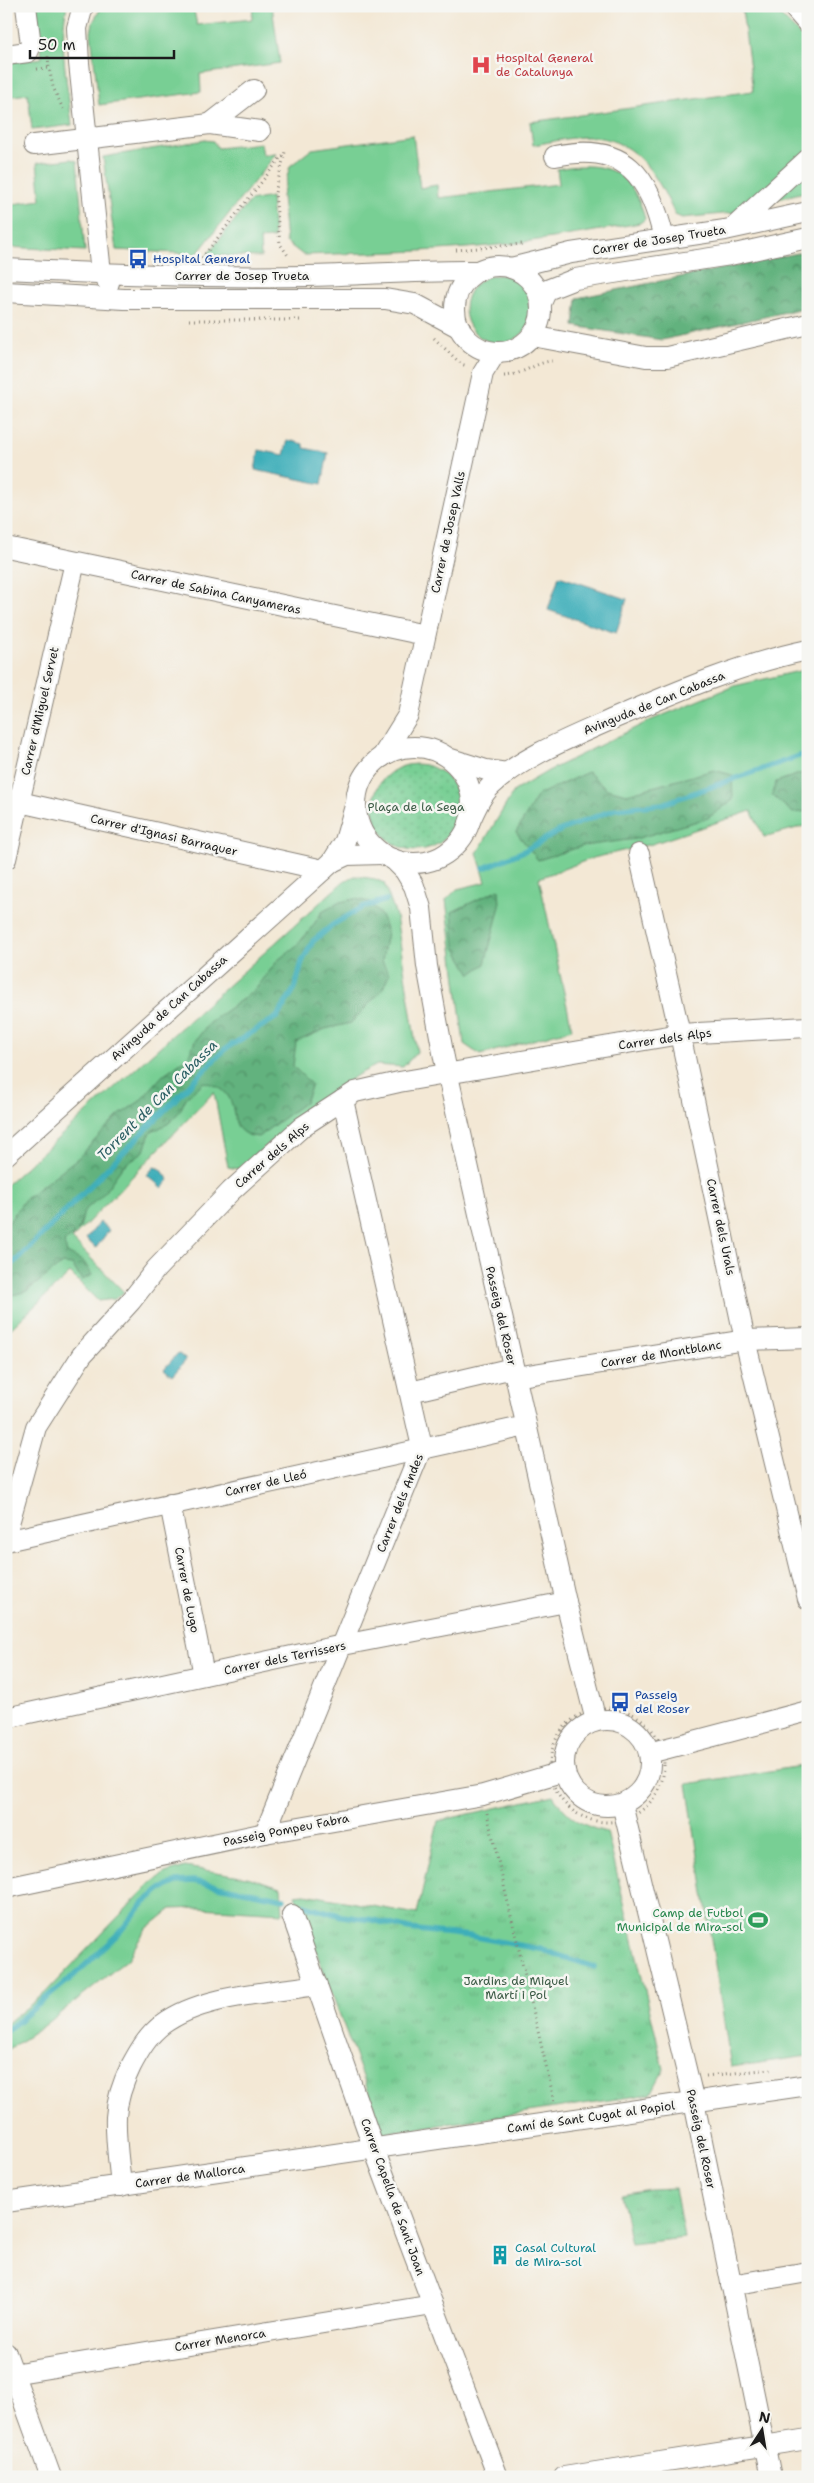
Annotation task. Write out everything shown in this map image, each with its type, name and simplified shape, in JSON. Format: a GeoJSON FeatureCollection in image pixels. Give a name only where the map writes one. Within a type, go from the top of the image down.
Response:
{"type":"FeatureCollection","features":[{"type":"Feature","properties":{"kind":"street"},"geometry":{"type":"LineString","coordinates":[[6,55],[28,52],[31,45],[26,6]]}},
{"type":"Feature","properties":{"kind":"street"},"geometry":{"type":"LineString","coordinates":[[83,6],[77,28],[83,138],[101,273],[124,299]]}},
{"type":"Feature","properties":{"kind":"street"},"geometry":{"type":"LineString","coordinates":[[794,8],[808,24]]}},
{"type":"Feature","properties":{"kind":"street"},"geometry":{"type":"LineString","coordinates":[[210,124],[254,90]]}},
{"type":"Feature","properties":{"kind":"street"},"geometry":{"type":"LineString","coordinates":[[34,145],[210,124],[260,130]]}},
{"type":"Feature","properties":{"kind":"street"},"geometry":{"type":"LineString","coordinates":[[555,156],[578,151],[591,152],[621,160],[639,176],[648,189],[659,216],[664,239],[668,247],[685,258],[695,260]]}},
{"type":"Feature","properties":{"kind":"street"},"geometry":{"type":"LineString","coordinates":[[733,228],[808,159]]}},
{"type":"Feature","properties":{"kind":"street","name":"Carrer de Josep Trueta"},"geometry":{"type":"LineString","coordinates":[[511,268],[571,254],[733,228],[808,212]]}},
{"type":"Feature","properties":{"kind":"street","name":"Carrer de Josep Trueta"},"geometry":{"type":"LineString","coordinates":[[541,303],[547,290],[575,279],[695,260],[808,238]]}},
{"type":"Feature","properties":{"kind":"street"},"geometry":{"type":"LineString","coordinates":[[630,270],[644,262],[664,239]]}},
{"type":"Feature","properties":{"kind":"street"},"geometry":{"type":"LineString","coordinates":[[500,266],[511,268],[520,272],[534,285],[541,303],[538,326],[532,336],[520,346],[496,352],[475,345],[460,328],[456,316],[456,302],[464,285],[478,271],[500,266]]}},
{"type":"Feature","properties":{"kind":"street","name":"Carrer de Josep Trueta"},"geometry":{"type":"LineString","coordinates":[[6,269],[188,276],[306,276],[428,270],[478,271]]}},
{"type":"Feature","properties":{"kind":"street"},"geometry":{"type":"LineString","coordinates":[[6,281],[76,285],[86,282],[101,273]]}},
{"type":"Feature","properties":{"kind":"street","name":"Carrer de Josep Trueta"},"geometry":{"type":"LineString","coordinates":[[6,292],[124,299],[385,299],[415,304],[460,328]]}},
{"type":"Feature","properties":{"kind":"street"},"geometry":{"type":"LineString","coordinates":[[532,336],[646,357],[667,357],[808,324]]}},
{"type":"Feature","properties":{"kind":"street","name":"Carrer de Josep Valls"},"geometry":{"type":"LineString","coordinates":[[382,757],[408,716],[482,373],[496,352]]}},
{"type":"Feature","properties":{"kind":"street","name":"Carrer de Sabina Canyameras"},"geometry":{"type":"LineString","coordinates":[[6,547],[425,636]]}},
{"type":"Feature","properties":{"kind":"street","name":"Carrer d'Miguel Servet"},"geometry":{"type":"LineString","coordinates":[[6,859],[13,801],[74,562]]}},
{"type":"Feature","properties":{"kind":"street","name":"Avinguda de Can Cabassa"},"geometry":{"type":"LineString","coordinates":[[469,823],[477,804],[491,786],[507,773],[569,738],[695,685],[766,659],[808,650]]}},
{"type":"Feature","properties":{"kind":"street"},"geometry":{"type":"LineString","coordinates":[[408,716],[412,729],[426,749]]}},
{"type":"Feature","properties":{"kind":"street"},"geometry":{"type":"LineString","coordinates":[[446,757],[457,766],[471,792],[472,812],[469,823],[459,842],[446,854],[416,864],[387,857],[362,832],[355,806],[358,789],[366,771],[382,757],[394,750],[410,747],[426,749],[486,770],[507,773]]}},
{"type":"Feature","properties":{"kind":"street","name":"Carrer d'Ignasi Barraquer"},"geometry":{"type":"LineString","coordinates":[[13,801],[327,866]]}},
{"type":"Feature","properties":{"kind":"street","name":"Avinguda de Can Cabassa"},"geometry":{"type":"LineString","coordinates":[[6,1154],[327,866],[345,841],[355,806]]}},
{"type":"Feature","properties":{"kind":"street","name":"Carrer dels Urals"},"geometry":{"type":"LineString","coordinates":[[639,854],[746,1340],[808,1599]]}},
{"type":"Feature","properties":{"kind":"street","name":"Avinguda de Can Cabassa"},"geometry":{"type":"LineString","coordinates":[[327,866],[347,856],[387,857]]}},
{"type":"Feature","properties":{"kind":"street","name":"Passeig del Roser"},"geometry":{"type":"LineString","coordinates":[[387,857],[405,871],[414,886],[421,908],[427,966],[448,1075],[566,1602],[595,1715]]}},
{"type":"Feature","properties":{"kind":"street","name":"Passeig del Roser"},"geometry":{"type":"LineString","coordinates":[[421,908],[426,878],[436,858]]}},
{"type":"Feature","properties":{"kind":"street","name":"Carrer dels Alps"},"geometry":{"type":"LineString","coordinates":[[6,1534],[36,1427],[82,1355],[131,1301],[156,1269],[230,1191],[303,1126],[355,1092],[399,1082],[680,1034],[808,1027]]}},
{"type":"Feature","properties":{"kind":"street","name":"Carrer dels Andes"},"geometry":{"type":"LineString","coordinates":[[265,1833],[422,1447],[343,1100]]}},
{"type":"Feature","properties":{"kind":"street","name":"Carrer de Montblanc"},"geometry":{"type":"LineString","coordinates":[[410,1392],[514,1372],[746,1340],[808,1338]]}},
{"type":"Feature","properties":{"kind":"street","name":"Carrer de Lleó"},"geometry":{"type":"LineString","coordinates":[[6,1541],[422,1447],[526,1426]]}},
{"type":"Feature","properties":{"kind":"street","name":"Carrer de Lugo"},"geometry":{"type":"LineString","coordinates":[[170,1504],[204,1675]]}},
{"type":"Feature","properties":{"kind":"street","name":"Carrer dels Terrissers"},"geometry":{"type":"LineString","coordinates":[[6,1718],[343,1645],[566,1602]]}},
{"type":"Feature","properties":{"kind":"street"},"geometry":{"type":"LineString","coordinates":[[655,1752],[808,1712]]}},
{"type":"Feature","properties":{"kind":"street"},"geometry":{"type":"LineString","coordinates":[[595,1715],[629,1726],[655,1752],[648,1778],[624,1812],[610,1806],[597,1805],[586,1801],[557,1773],[574,1734],[595,1715]]}},
{"type":"Feature","properties":{"kind":"street","name":"Passeig Pompeu Fabra"},"geometry":{"type":"LineString","coordinates":[[6,1888],[265,1833],[483,1795],[557,1773]]}},
{"type":"Feature","properties":{"kind":"street","name":"Passeig del Roser"},"geometry":{"type":"LineString","coordinates":[[624,1812],[694,2102],[730,2285],[771,2477]]}},
{"type":"Feature","properties":{"kind":"street","name":"Carrer Capella de Sant Joan"},"geometry":{"type":"LineString","coordinates":[[292,1915],[374,2149],[498,2477]]}},
{"type":"Feature","properties":{"kind":"street"},"geometry":{"type":"LineString","coordinates":[[121,2186],[116,2118],[119,2097],[125,2078],[141,2047],[162,2024],[184,2012],[215,2002],[317,1985]]}},
{"type":"Feature","properties":{"kind":"street","name":"Camí de Sant Cugat al Papiol"},"geometry":{"type":"LineString","coordinates":[[374,2149],[808,2085]]}},
{"type":"Feature","properties":{"kind":"street","name":"Carrer de Mallorca"},"geometry":{"type":"LineString","coordinates":[[6,2202],[374,2149]]}},
{"type":"Feature","properties":{"kind":"street"},"geometry":{"type":"LineString","coordinates":[[730,2285],[808,2272]]}},
{"type":"Feature","properties":{"kind":"street","name":"Carrer Menorca"},"geometry":{"type":"LineString","coordinates":[[10,2375],[433,2305]]}},
{"type":"Feature","properties":{"kind":"street"},"geometry":{"type":"LineString","coordinates":[[6,2353],[10,2375],[51,2477]]}},
{"type":"Feature","properties":{"kind":"street"},"geometry":{"type":"LineString","coordinates":[[564,2477],[808,2440]]}},
{"type":"Feature","properties":{"kind":"path"},"geometry":{"type":"LineString","coordinates":[[32,70],[49,68],[53,87],[83,138]]}},
{"type":"Feature","properties":{"kind":"path"},"geometry":{"type":"LineString","coordinates":[[188,276],[285,152],[275,193],[280,244],[291,260],[281,259]]}},
{"type":"Feature","properties":{"kind":"path"},"geometry":{"type":"LineString","coordinates":[[451,250],[528,243]]}},
{"type":"Feature","properties":{"kind":"path"},"geometry":{"type":"LineString","coordinates":[[195,256],[213,257]]}},
{"type":"Feature","properties":{"kind":"path"},"geometry":{"type":"LineString","coordinates":[[180,320],[248,322],[306,320]]}},
{"type":"Feature","properties":{"kind":"path"},"geometry":{"type":"LineString","coordinates":[[433,337],[461,364],[482,373],[497,376],[513,375],[546,361],[556,361]]}},
{"type":"Feature","properties":{"kind":"path"},"geometry":{"type":"LineString","coordinates":[[608,1708],[634,1715],[653,1731],[655,1752],[664,1767],[658,1791],[643,1810],[624,1812],[608,1823],[595,1822],[572,1812],[556,1792],[557,1773],[550,1756],[561,1731],[576,1718],[595,1715],[608,1708]]}},
{"type":"Feature","properties":{"kind":"path"},"geometry":{"type":"LineString","coordinates":[[483,1795],[559,2122]]}},
{"type":"Feature","properties":{"kind":"green space"},"geometry":{"type":"Polygon","coordinates":[[[36,6],[67,6],[63,35],[72,125],[32,130],[28,94],[6,97],[6,63],[42,58],[36,6]]]}},
{"type":"Feature","properties":{"kind":"green space"},"geometry":{"type":"Polygon","coordinates":[[[102,6],[193,6],[197,25],[252,19],[253,6],[272,6],[280,63],[200,74],[201,92],[99,105],[91,33],[93,22],[102,6]]]}},
{"type":"Feature","properties":{"kind":"green space"},"geometry":{"type":"Polygon","coordinates":[[[766,6],[773,8],[808,43],[808,151],[745,208],[733,213],[682,218],[675,215],[654,175],[635,154],[623,145],[609,140],[586,137],[533,145],[530,122],[753,91],[742,9],[766,6]]]}},
{"type":"Feature","properties":{"kind":"green space"},"geometry":{"type":"Polygon","coordinates":[[[413,135],[420,188],[437,185],[438,198],[559,184],[557,169],[589,166],[614,172],[624,179],[639,202],[645,219],[640,223],[546,239],[443,250],[303,255],[286,242],[282,196],[290,166],[312,149],[413,135]]]}},
{"type":"Feature","properties":{"kind":"green space"},"geometry":{"type":"Polygon","coordinates":[[[205,140],[213,141],[218,148],[261,143],[263,155],[276,154],[197,254],[116,250],[103,157],[205,140]]]}},
{"type":"Feature","properties":{"kind":"green space"},"geometry":{"type":"Polygon","coordinates":[[[71,159],[77,161],[85,251],[6,247],[6,205],[41,200],[37,163],[71,159]]]}},
{"type":"Feature","properties":{"kind":"green space"},"geometry":{"type":"Polygon","coordinates":[[[808,168],[808,191],[773,200],[808,168]]]}},
{"type":"Feature","properties":{"kind":"green space"},"geometry":{"type":"Polygon","coordinates":[[[271,197],[274,238],[260,239],[261,257],[207,255],[250,201],[271,197]]]}},
{"type":"Feature","properties":{"kind":"green space"},"geometry":{"type":"Polygon","coordinates":[[[808,251],[808,307],[662,340],[574,326],[577,298],[808,251]]]}},
{"type":"Feature","properties":{"kind":"green space"},"geometry":{"type":"Polygon","coordinates":[[[499,275],[512,278],[523,285],[530,296],[533,309],[530,322],[523,333],[512,340],[499,343],[486,340],[475,333],[468,322],[465,309],[468,296],[475,285],[486,278],[499,275]]]}},
{"type":"Feature","properties":{"kind":"green space"},"geometry":{"type":"Polygon","coordinates":[[[808,669],[808,825],[764,837],[751,811],[652,844],[593,858],[539,878],[572,1029],[480,1055],[464,1044],[446,900],[457,889],[486,882],[477,853],[514,791],[548,771],[649,721],[734,686],[808,669]]]}},
{"type":"Feature","properties":{"kind":"green space","name":"Plaça de la Sega"},"geometry":{"type":"Polygon","coordinates":[[[416,764],[432,767],[440,771],[452,783],[456,791],[459,807],[456,823],[452,831],[440,843],[432,847],[416,850],[400,847],[392,843],[380,831],[376,823],[373,807],[376,791],[380,783],[392,771],[400,767],[416,764]]]}},
{"type":"Feature","properties":{"kind":"green space"},"geometry":{"type":"Polygon","coordinates":[[[714,770],[732,775],[733,800],[708,818],[635,839],[583,846],[538,860],[516,832],[538,795],[588,772],[607,789],[627,794],[714,770]]]}},
{"type":"Feature","properties":{"kind":"green space"},"geometry":{"type":"Polygon","coordinates":[[[808,771],[808,811],[793,813],[772,795],[776,782],[808,771]]]}},
{"type":"Feature","properties":{"kind":"green space"},"geometry":{"type":"Polygon","coordinates":[[[355,876],[375,879],[384,883],[396,916],[417,1052],[403,1067],[377,1065],[359,1074],[335,1090],[238,1169],[228,1167],[214,1092],[72,1239],[124,1292],[115,1299],[98,1301],[70,1273],[6,1333],[6,1185],[344,881],[355,876]]]}},
{"type":"Feature","properties":{"kind":"green space"},"geometry":{"type":"Polygon","coordinates":[[[499,889],[500,906],[485,964],[471,974],[455,947],[452,912],[499,889]]]}},
{"type":"Feature","properties":{"kind":"green space"},"geometry":{"type":"Polygon","coordinates":[[[355,899],[370,902],[382,917],[387,932],[382,961],[389,974],[383,989],[351,1023],[325,1029],[296,1042],[293,1066],[312,1085],[305,1102],[258,1137],[246,1134],[239,1128],[235,1121],[232,1103],[227,1095],[219,1087],[204,1082],[186,1098],[180,1111],[169,1123],[150,1133],[144,1151],[123,1166],[103,1194],[84,1211],[80,1228],[64,1243],[67,1253],[84,1262],[92,1275],[82,1280],[72,1265],[62,1264],[27,1291],[6,1297],[6,1226],[25,1199],[79,1157],[118,1116],[140,1101],[164,1074],[188,1057],[195,1041],[209,1023],[255,990],[278,960],[296,946],[310,930],[322,912],[340,902],[355,899]]]}},
{"type":"Feature","properties":{"kind":"green space","name":"Camp de Futbol Municipal de Mira-sol"},"geometry":{"type":"Polygon","coordinates":[[[808,1765],[808,2056],[731,2067],[687,1784],[808,1765]]]}},
{"type":"Feature","properties":{"kind":"green space","name":"Jardins de Miquel Martí i Pol"},"geometry":{"type":"Polygon","coordinates":[[[553,1795],[569,1815],[576,1820],[607,1832],[664,2069],[651,2094],[384,2133],[295,1895],[305,1894],[417,1914],[438,1821],[553,1795]]]}},
{"type":"Feature","properties":{"kind":"green space"},"geometry":{"type":"Polygon","coordinates":[[[185,1867],[247,1877],[281,1887],[283,1913],[200,1908],[171,1909],[145,1930],[128,1959],[44,2026],[6,2051],[6,2024],[45,1993],[147,1887],[165,1873],[185,1867]]]}},
{"type":"Feature","properties":{"kind":"green space"},"geometry":{"type":"Polygon","coordinates":[[[675,2188],[684,2238],[631,2244],[621,2194],[649,2189],[675,2188]]]}},
{"type":"Feature","properties":{"kind":"water"},"geometry":{"type":"Polygon","coordinates":[[[288,440],[304,444],[304,448],[328,453],[322,484],[255,470],[259,450],[284,455],[288,440]]]}},
{"type":"Feature","properties":{"kind":"water"},"geometry":{"type":"Polygon","coordinates":[[[559,576],[627,599],[616,633],[548,610],[559,576]]]}},
{"type":"Feature","properties":{"kind":"water"},"geometry":{"type":"Polygon","coordinates":[[[154,1167],[161,1169],[169,1180],[162,1188],[147,1175],[154,1167]]]}},
{"type":"Feature","properties":{"kind":"water"},"geometry":{"type":"Polygon","coordinates":[[[100,1222],[109,1230],[96,1248],[86,1239],[100,1222]]]}},
{"type":"Feature","properties":{"kind":"water"},"geometry":{"type":"Polygon","coordinates":[[[178,1353],[186,1360],[172,1376],[164,1369],[178,1353]]]}},
{"type":"Feature","properties":{"kind":"waterway","name":"Torrent de Can Cabassa"},"geometry":{"type":"LineString","coordinates":[[484,868],[524,851],[561,830],[615,809],[662,804],[808,753]]}},
{"type":"Feature","properties":{"kind":"waterway","name":"Torrent de Can Cabassa"},"geometry":{"type":"LineString","coordinates":[[6,1268],[18,1259],[225,1049],[277,1017],[295,988],[302,962],[313,941],[334,924],[363,907],[386,900]]}},
{"type":"Feature","properties":{"kind":"waterway"},"geometry":{"type":"LineString","coordinates":[[6,2031],[78,1972],[118,1934],[144,1903],[161,1889],[177,1882],[193,1881],[284,1899]]}},
{"type":"Feature","properties":{"kind":"waterway"},"geometry":{"type":"LineString","coordinates":[[304,1905],[342,1916],[373,1920],[409,1929],[470,1936],[540,1949],[594,1967]]}},
{"type":"Feature","properties":{"kind":"place","name":"Hospital General de Catalunya"},"geometry":{"type":"Point","coordinates":[481,65]}},
{"type":"Feature","properties":{"kind":"place","name":"Hospital General"},"geometry":{"type":"Point","coordinates":[138,259]}},
{"type":"Feature","properties":{"kind":"place","name":"Passeig del Roser"},"geometry":{"type":"Point","coordinates":[620,1702]}},
{"type":"Feature","properties":{"kind":"place","name":"Camp de Futbol Municipal de Mira-sol"},"geometry":{"type":"Point","coordinates":[758,1920]}},
{"type":"Feature","properties":{"kind":"place","name":"Casal Cultural de Mira-sol"},"geometry":{"type":"Point","coordinates":[500,2255]}}]}
